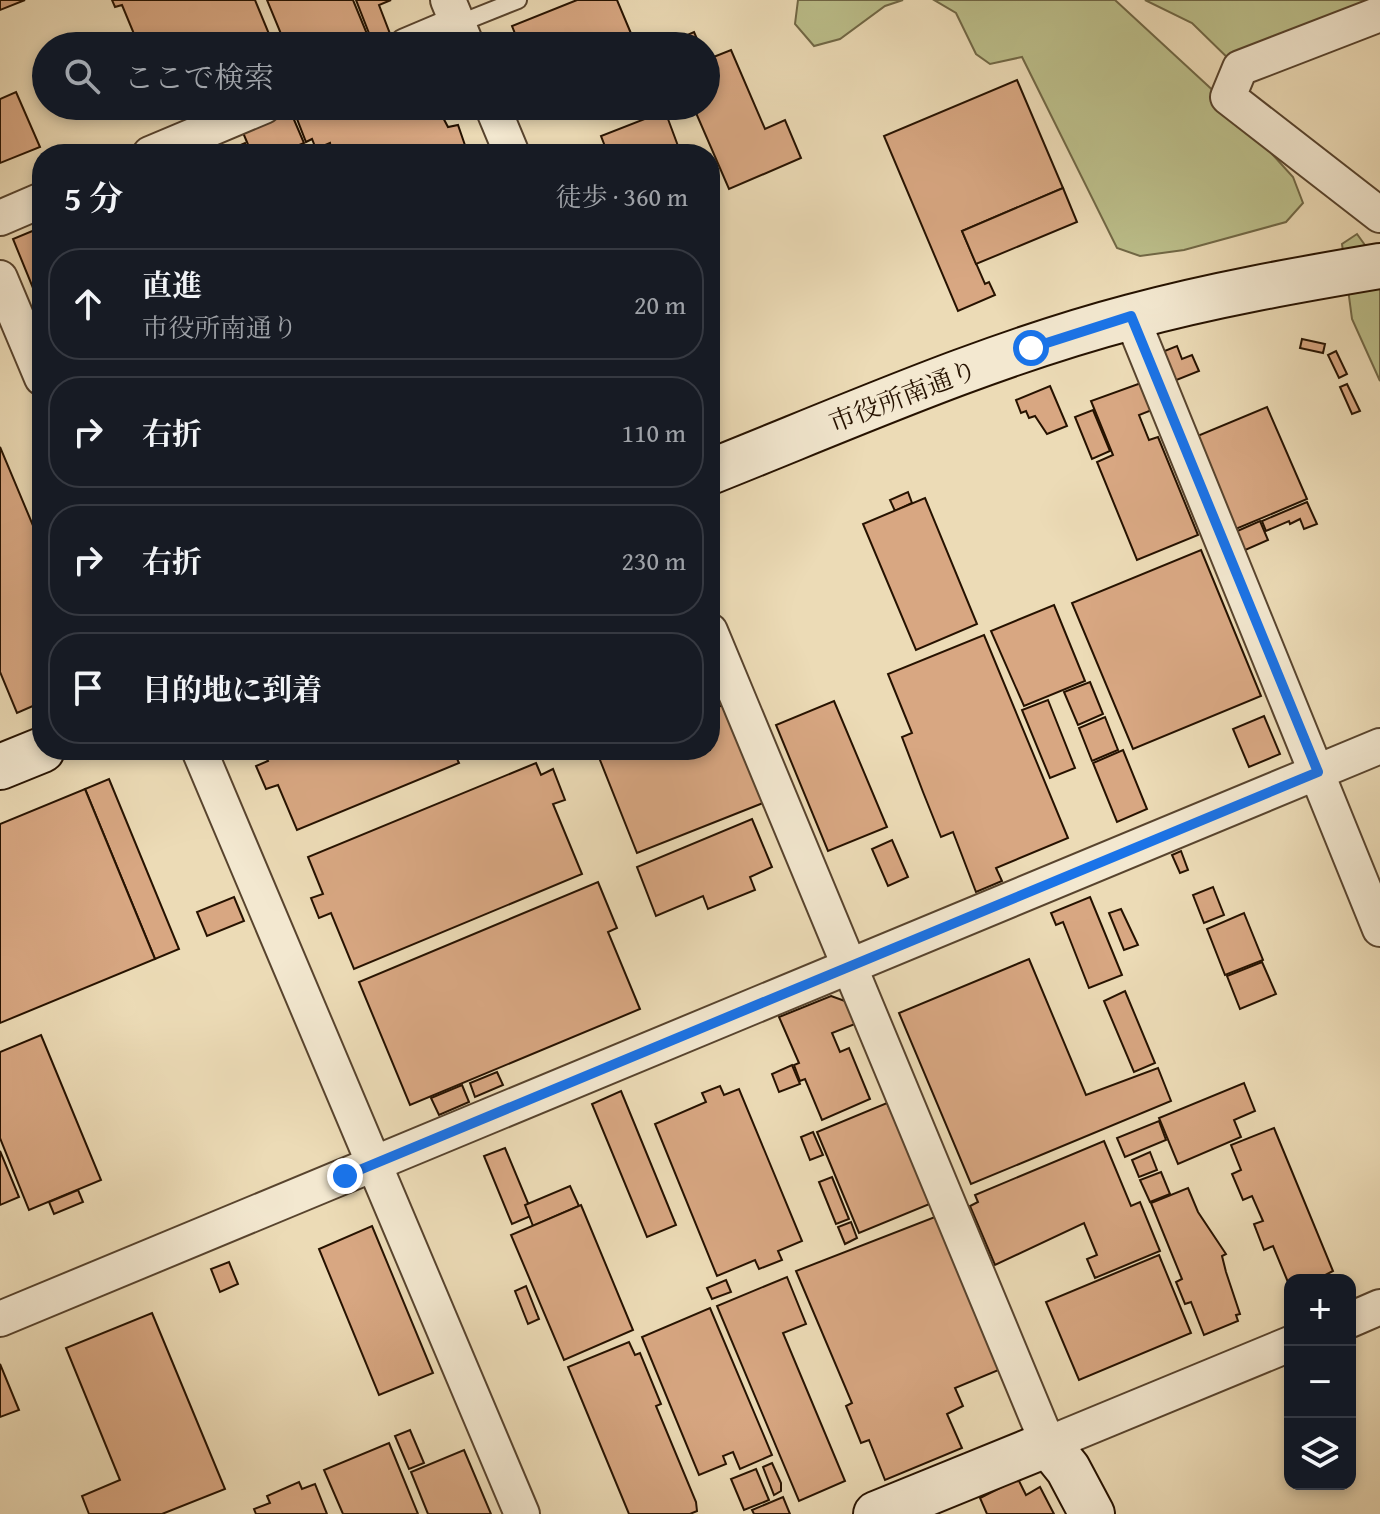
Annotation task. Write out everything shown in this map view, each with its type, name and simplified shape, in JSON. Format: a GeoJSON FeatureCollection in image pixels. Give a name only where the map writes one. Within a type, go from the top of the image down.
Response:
{"type":"FeatureCollection","features":[{"type":"Feature","properties":{"kind":"street"},"geometry":{"type":"LineString","coordinates":[[1380,14],[1240,68],[1228,97],[1380,215]]}},
{"type":"Feature","properties":{"kind":"street"},"geometry":{"type":"LineString","coordinates":[[438,32],[458,23]]}},
{"type":"Feature","properties":{"kind":"street"},"geometry":{"type":"LineString","coordinates":[[174,144],[231,120]]}},
{"type":"Feature","properties":{"kind":"street"},"geometry":{"type":"LineString","coordinates":[[498,120],[508,144]]}},
{"type":"Feature","properties":{"kind":"street"},"geometry":{"type":"LineString","coordinates":[[0,218],[32,204]]}},
{"type":"Feature","properties":{"kind":"street","name":"市役所南通り"},"geometry":{"type":"LineString","coordinates":[[720,468],[936,382],[1131,316],[1306,278],[1380,266]]}},
{"type":"Feature","properties":{"kind":"street"},"geometry":{"type":"LineString","coordinates":[[0,278],[32,354]]}},
{"type":"Feature","properties":{"kind":"street"},"geometry":{"type":"LineString","coordinates":[[1131,316],[1380,929]]}},
{"type":"Feature","properties":{"kind":"street"},"geometry":{"type":"LineString","coordinates":[[720,655],[1048,1444],[1068,1469],[1092,1514]]}},
{"type":"Feature","properties":{"kind":"street"},"geometry":{"type":"LineString","coordinates":[[0,1319],[1380,746]]}},
{"type":"Feature","properties":{"kind":"street"},"geometry":{"type":"LineString","coordinates":[[0,767],[32,754]]}},
{"type":"Feature","properties":{"kind":"street"},"geometry":{"type":"LineString","coordinates":[[203,760],[522,1514]]}},
{"type":"Feature","properties":{"kind":"street"},"geometry":{"type":"LineString","coordinates":[[1356,1317],[1380,1307]]}},
{"type":"Feature","properties":{"kind":"street"},"geometry":{"type":"LineString","coordinates":[[876,1514],[1285,1346]]}},
{"type":"Feature","properties":{"kind":"lane"},"geometry":{"type":"LineString","coordinates":[[458,23],[518,0]]}},
{"type":"Feature","properties":{"kind":"green space"},"geometry":{"type":"Polygon","coordinates":[[[798,0],[903,0],[885,6],[840,39],[814,46],[795,24],[798,0]]]}},
{"type":"Feature","properties":{"kind":"green space"},"geometry":{"type":"Polygon","coordinates":[[[934,0],[1115,0],[1219,96],[1293,177],[1303,203],[1286,222],[1184,250],[1140,256],[1117,248],[1022,57],[990,64],[976,54],[956,13],[934,0]]]}},
{"type":"Feature","properties":{"kind":"green space"},"geometry":{"type":"Polygon","coordinates":[[[1145,0],[1380,0],[1235,65],[1192,23],[1145,0]]]}},
{"type":"Feature","properties":{"kind":"green space"},"geometry":{"type":"Polygon","coordinates":[[[1357,234],[1380,266],[1380,381],[1352,319],[1342,244],[1357,234]]]}},
{"type":"Feature","properties":{"kind":"building"},"geometry":{"type":"Polygon","coordinates":[[[0,0],[25,0],[0,10],[0,0]]]}},
{"type":"Feature","properties":{"kind":"building"},"geometry":{"type":"Polygon","coordinates":[[[112,0],[255,0],[268,32],[133,32],[122,5],[115,7],[112,0]]]}},
{"type":"Feature","properties":{"kind":"building"},"geometry":{"type":"Polygon","coordinates":[[[267,0],[353,0],[366,32],[280,32],[267,0]]]}},
{"type":"Feature","properties":{"kind":"building"},"geometry":{"type":"Polygon","coordinates":[[[356,0],[391,0],[379,5],[389,32],[369,32],[356,0]]]}},
{"type":"Feature","properties":{"kind":"building"},"geometry":{"type":"Polygon","coordinates":[[[577,0],[617,0],[630,32],[514,32],[512,26],[577,0]]]}},
{"type":"Feature","properties":{"kind":"building"},"geometry":{"type":"Polygon","coordinates":[[[731,50],[765,129],[785,120],[801,158],[729,189],[720,168],[720,144],[709,144],[699,120],[720,120],[720,54],[731,50]]]}},
{"type":"Feature","properties":{"kind":"building"},"geometry":{"type":"Polygon","coordinates":[[[1017,80],[1063,188],[962,231],[985,284],[989,282],[995,295],[958,311],[884,136],[1017,80]]]}},
{"type":"Feature","properties":{"kind":"building"},"geometry":{"type":"Polygon","coordinates":[[[16,92],[39,144],[32,144],[32,150],[0,163],[0,99],[16,92]]]}},
{"type":"Feature","properties":{"kind":"building"},"geometry":{"type":"Polygon","coordinates":[[[260,120],[294,120],[304,143],[248,144],[241,128],[260,120]]]}},
{"type":"Feature","properties":{"kind":"building"},"geometry":{"type":"Polygon","coordinates":[[[297,120],[444,120],[448,127],[458,125],[465,144],[314,144],[312,139],[306,142],[297,120]]]}},
{"type":"Feature","properties":{"kind":"building"},"geometry":{"type":"Polygon","coordinates":[[[642,120],[668,120],[677,144],[604,144],[601,136],[642,120]]]}},
{"type":"Feature","properties":{"kind":"building"},"geometry":{"type":"Polygon","coordinates":[[[1063,188],[1077,222],[976,264],[962,231],[1063,188]]]}},
{"type":"Feature","properties":{"kind":"building"},"geometry":{"type":"Polygon","coordinates":[[[32,231],[32,286],[13,239],[32,231]]]}},
{"type":"Feature","properties":{"kind":"building"},"geometry":{"type":"Polygon","coordinates":[[[1302,339],[1325,344],[1323,353],[1300,348],[1302,339]]]}},
{"type":"Feature","properties":{"kind":"building"},"geometry":{"type":"Polygon","coordinates":[[[1177,346],[1182,359],[1192,355],[1199,371],[1169,383],[1157,354],[1177,346]]]}},
{"type":"Feature","properties":{"kind":"building"},"geometry":{"type":"Polygon","coordinates":[[[1336,351],[1347,374],[1339,378],[1328,355],[1336,351]]]}},
{"type":"Feature","properties":{"kind":"building"},"geometry":{"type":"Polygon","coordinates":[[[1141,383],[1152,410],[1139,415],[1149,440],[1158,437],[1198,535],[1137,560],[1097,462],[1113,455],[1091,401],[1141,383]]]}},
{"type":"Feature","properties":{"kind":"building"},"geometry":{"type":"Polygon","coordinates":[[[1347,384],[1360,411],[1352,414],[1340,387],[1347,384]]]}},
{"type":"Feature","properties":{"kind":"building"},"geometry":{"type":"Polygon","coordinates":[[[1050,386],[1067,426],[1047,434],[1035,416],[1029,418],[1026,411],[1021,413],[1016,400],[1050,386]]]}},
{"type":"Feature","properties":{"kind":"building"},"geometry":{"type":"Polygon","coordinates":[[[1267,407],[1307,499],[1231,531],[1195,437],[1267,407]]]}},
{"type":"Feature","properties":{"kind":"building"},"geometry":{"type":"Polygon","coordinates":[[[1093,410],[1110,451],[1092,459],[1075,417],[1093,410]]]}},
{"type":"Feature","properties":{"kind":"building"},"geometry":{"type":"Polygon","coordinates":[[[0,447],[32,523],[32,706],[17,713],[0,672],[0,447]]]}},
{"type":"Feature","properties":{"kind":"building"},"geometry":{"type":"Polygon","coordinates":[[[908,492],[912,503],[895,511],[890,500],[908,492]]]}},
{"type":"Feature","properties":{"kind":"building"},"geometry":{"type":"Polygon","coordinates":[[[925,498],[977,624],[916,650],[863,524],[925,498]]]}},
{"type":"Feature","properties":{"kind":"building"},"geometry":{"type":"Polygon","coordinates":[[[1307,502],[1317,524],[1304,529],[1300,519],[1266,531],[1262,521],[1307,502]]]}},
{"type":"Feature","properties":{"kind":"building"},"geometry":{"type":"Polygon","coordinates":[[[1260,521],[1268,540],[1243,551],[1235,532],[1260,521]]]}},
{"type":"Feature","properties":{"kind":"building"},"geometry":{"type":"Polygon","coordinates":[[[1201,550],[1261,696],[1133,749],[1072,603],[1201,550]]]}},
{"type":"Feature","properties":{"kind":"building"},"geometry":{"type":"Polygon","coordinates":[[[1054,605],[1085,681],[1024,706],[991,631],[1054,605]]]}},
{"type":"Feature","properties":{"kind":"building"},"geometry":{"type":"Polygon","coordinates":[[[984,635],[1068,838],[996,868],[1002,881],[976,892],[953,832],[941,837],[902,737],[912,733],[888,674],[984,635]]]}},
{"type":"Feature","properties":{"kind":"building"},"geometry":{"type":"Polygon","coordinates":[[[1090,682],[1103,714],[1078,725],[1064,692],[1090,682]]]}},
{"type":"Feature","properties":{"kind":"building"},"geometry":{"type":"Polygon","coordinates":[[[1048,700],[1075,768],[1050,778],[1022,710],[1048,700]]]}},
{"type":"Feature","properties":{"kind":"building"},"geometry":{"type":"Polygon","coordinates":[[[834,701],[887,827],[828,851],[776,725],[834,701]]]}},
{"type":"Feature","properties":{"kind":"building"},"geometry":{"type":"Polygon","coordinates":[[[723,705],[763,803],[637,853],[600,760],[720,760],[720,706],[723,705]]]}},
{"type":"Feature","properties":{"kind":"building"},"geometry":{"type":"Polygon","coordinates":[[[1264,716],[1280,754],[1249,767],[1233,729],[1264,716]]]}},
{"type":"Feature","properties":{"kind":"building"},"geometry":{"type":"Polygon","coordinates":[[[1105,717],[1118,750],[1092,761],[1079,728],[1105,717]]]}},
{"type":"Feature","properties":{"kind":"building"},"geometry":{"type":"Polygon","coordinates":[[[1123,750],[1147,809],[1117,822],[1093,763],[1123,750]]]}},
{"type":"Feature","properties":{"kind":"building"},"geometry":{"type":"Polygon","coordinates":[[[458,760],[459,763],[297,830],[278,785],[266,789],[256,766],[268,761],[458,760]]]}},
{"type":"Feature","properties":{"kind":"building"},"geometry":{"type":"Polygon","coordinates":[[[536,763],[541,775],[553,769],[565,800],[553,804],[582,874],[354,969],[331,913],[319,918],[311,898],[323,894],[308,857],[536,763]]]}},
{"type":"Feature","properties":{"kind":"building"},"geometry":{"type":"Polygon","coordinates":[[[109,779],[179,949],[155,959],[85,789],[109,779]]]}},
{"type":"Feature","properties":{"kind":"building"},"geometry":{"type":"Polygon","coordinates":[[[85,789],[155,959],[0,1023],[0,824],[85,789]]]}},
{"type":"Feature","properties":{"kind":"building"},"geometry":{"type":"Polygon","coordinates":[[[752,819],[772,867],[750,877],[755,890],[708,909],[703,896],[656,916],[637,867],[752,819]]]}},
{"type":"Feature","properties":{"kind":"building"},"geometry":{"type":"Polygon","coordinates":[[[892,840],[908,877],[888,886],[872,849],[892,840]]]}},
{"type":"Feature","properties":{"kind":"building"},"geometry":{"type":"Polygon","coordinates":[[[1181,851],[1188,870],[1180,873],[1172,855],[1181,851]]]}},
{"type":"Feature","properties":{"kind":"building"},"geometry":{"type":"Polygon","coordinates":[[[598,882],[617,928],[608,932],[640,1009],[410,1105],[359,982],[598,882]]]}},
{"type":"Feature","properties":{"kind":"building"},"geometry":{"type":"Polygon","coordinates":[[[1213,887],[1224,915],[1204,923],[1193,895],[1213,887]]]}},
{"type":"Feature","properties":{"kind":"building"},"geometry":{"type":"Polygon","coordinates":[[[234,897],[244,921],[207,936],[197,912],[234,897]]]}},
{"type":"Feature","properties":{"kind":"building"},"geometry":{"type":"Polygon","coordinates":[[[1090,897],[1122,975],[1089,988],[1063,922],[1056,925],[1051,913],[1090,897]]]}},
{"type":"Feature","properties":{"kind":"building"},"geometry":{"type":"Polygon","coordinates":[[[1121,909],[1138,945],[1124,950],[1109,913],[1121,909]]]}},
{"type":"Feature","properties":{"kind":"building"},"geometry":{"type":"Polygon","coordinates":[[[1244,913],[1263,960],[1225,975],[1207,929],[1244,913]]]}},
{"type":"Feature","properties":{"kind":"building"},"geometry":{"type":"Polygon","coordinates":[[[1029,959],[1086,1095],[1158,1068],[1171,1101],[971,1184],[899,1013],[1029,959]]]}},
{"type":"Feature","properties":{"kind":"building"},"geometry":{"type":"Polygon","coordinates":[[[1262,962],[1276,994],[1240,1009],[1227,976],[1262,962]]]}},
{"type":"Feature","properties":{"kind":"building"},"geometry":{"type":"Polygon","coordinates":[[[1125,991],[1155,1063],[1134,1072],[1104,1001],[1125,991]]]}},
{"type":"Feature","properties":{"kind":"building"},"geometry":{"type":"Polygon","coordinates":[[[831,996],[845,1001],[855,1024],[832,1033],[840,1052],[849,1048],[870,1099],[822,1120],[805,1079],[800,1081],[794,1065],[799,1063],[779,1017],[831,996]]]}},
{"type":"Feature","properties":{"kind":"building"},"geometry":{"type":"Polygon","coordinates":[[[41,1035],[101,1180],[29,1210],[0,1138],[0,1052],[41,1035]]]}},
{"type":"Feature","properties":{"kind":"building"},"geometry":{"type":"Polygon","coordinates":[[[792,1065],[800,1084],[779,1092],[772,1074],[792,1065]]]}},
{"type":"Feature","properties":{"kind":"building"},"geometry":{"type":"Polygon","coordinates":[[[497,1072],[503,1085],[475,1097],[470,1083],[497,1072]]]}},
{"type":"Feature","properties":{"kind":"building"},"geometry":{"type":"Polygon","coordinates":[[[1244,1083],[1255,1111],[1234,1120],[1241,1137],[1178,1164],[1159,1118],[1244,1083]]]}},
{"type":"Feature","properties":{"kind":"building"},"geometry":{"type":"Polygon","coordinates":[[[462,1085],[469,1102],[439,1115],[431,1098],[462,1085]]]}},
{"type":"Feature","properties":{"kind":"building"},"geometry":{"type":"Polygon","coordinates":[[[720,1086],[724,1095],[739,1089],[802,1241],[778,1251],[782,1260],[759,1269],[755,1260],[717,1276],[655,1124],[706,1102],[702,1093],[720,1086]]]}},
{"type":"Feature","properties":{"kind":"building"},"geometry":{"type":"Polygon","coordinates":[[[621,1091],[676,1225],[647,1237],[592,1104],[621,1091]]]}},
{"type":"Feature","properties":{"kind":"building"},"geometry":{"type":"Polygon","coordinates":[[[887,1103],[932,1203],[859,1233],[817,1132],[887,1103]]]}},
{"type":"Feature","properties":{"kind":"building"},"geometry":{"type":"Polygon","coordinates":[[[1159,1121],[1166,1140],[1125,1157],[1117,1138],[1159,1121]]]}},
{"type":"Feature","properties":{"kind":"building"},"geometry":{"type":"Polygon","coordinates":[[[1274,1128],[1333,1271],[1327,1274],[1285,1274],[1273,1246],[1264,1250],[1254,1224],[1263,1221],[1252,1196],[1243,1200],[1232,1174],[1241,1170],[1231,1145],[1274,1128]]]}},
{"type":"Feature","properties":{"kind":"building"},"geometry":{"type":"Polygon","coordinates":[[[813,1132],[823,1155],[810,1160],[801,1137],[813,1132]]]}},
{"type":"Feature","properties":{"kind":"building"},"geometry":{"type":"Polygon","coordinates":[[[1104,1141],[1131,1206],[1140,1202],[1160,1251],[1095,1278],[1087,1259],[1097,1255],[1084,1223],[995,1265],[970,1206],[978,1202],[975,1195],[1104,1141]]]}},
{"type":"Feature","properties":{"kind":"building"},"geometry":{"type":"Polygon","coordinates":[[[505,1148],[533,1215],[512,1224],[484,1156],[505,1148]]]}},
{"type":"Feature","properties":{"kind":"building"},"geometry":{"type":"Polygon","coordinates":[[[0,1151],[19,1197],[0,1205],[0,1151]]]}},
{"type":"Feature","properties":{"kind":"building"},"geometry":{"type":"Polygon","coordinates":[[[1150,1152],[1157,1170],[1139,1177],[1132,1160],[1150,1152]]]}},
{"type":"Feature","properties":{"kind":"building"},"geometry":{"type":"Polygon","coordinates":[[[1161,1172],[1170,1194],[1150,1202],[1140,1180],[1161,1172]]]}},
{"type":"Feature","properties":{"kind":"building"},"geometry":{"type":"Polygon","coordinates":[[[832,1177],[849,1219],[836,1224],[819,1182],[832,1177]]]}},
{"type":"Feature","properties":{"kind":"building"},"geometry":{"type":"Polygon","coordinates":[[[570,1186],[579,1206],[533,1226],[525,1205],[570,1186]]]}},
{"type":"Feature","properties":{"kind":"building"},"geometry":{"type":"Polygon","coordinates":[[[1188,1188],[1198,1212],[1226,1254],[1222,1256],[1240,1314],[1236,1315],[1238,1321],[1204,1335],[1191,1302],[1185,1304],[1176,1282],[1182,1279],[1151,1203],[1188,1188]]]}},
{"type":"Feature","properties":{"kind":"building"},"geometry":{"type":"Polygon","coordinates":[[[78,1190],[83,1202],[54,1214],[49,1202],[78,1190]]]}},
{"type":"Feature","properties":{"kind":"building"},"geometry":{"type":"Polygon","coordinates":[[[581,1205],[633,1330],[564,1360],[511,1235],[581,1205]]]}},
{"type":"Feature","properties":{"kind":"building"},"geometry":{"type":"Polygon","coordinates":[[[940,1215],[1001,1369],[955,1388],[963,1406],[947,1414],[962,1448],[885,1480],[869,1440],[861,1443],[846,1406],[852,1403],[796,1271],[940,1215]]]}},
{"type":"Feature","properties":{"kind":"building"},"geometry":{"type":"Polygon","coordinates":[[[851,1222],[857,1238],[845,1244],[838,1227],[851,1222]]]}},
{"type":"Feature","properties":{"kind":"building"},"geometry":{"type":"Polygon","coordinates":[[[372,1226],[433,1373],[379,1395],[319,1249],[372,1226]]]}},
{"type":"Feature","properties":{"kind":"building"},"geometry":{"type":"Polygon","coordinates":[[[1159,1255],[1191,1333],[1079,1380],[1046,1302],[1159,1255]]]}},
{"type":"Feature","properties":{"kind":"building"},"geometry":{"type":"Polygon","coordinates":[[[229,1262],[238,1284],[220,1292],[211,1269],[229,1262]]]}},
{"type":"Feature","properties":{"kind":"building"},"geometry":{"type":"Polygon","coordinates":[[[787,1277],[806,1324],[783,1333],[845,1481],[799,1501],[717,1306],[787,1277]]]}},
{"type":"Feature","properties":{"kind":"building"},"geometry":{"type":"Polygon","coordinates":[[[726,1280],[731,1292],[712,1299],[707,1288],[726,1280]]]}},
{"type":"Feature","properties":{"kind":"building"},"geometry":{"type":"Polygon","coordinates":[[[526,1286],[539,1319],[528,1324],[515,1291],[526,1286]]]}},
{"type":"Feature","properties":{"kind":"building"},"geometry":{"type":"Polygon","coordinates":[[[710,1308],[772,1455],[740,1469],[733,1452],[723,1456],[726,1464],[699,1475],[642,1337],[710,1308]]]}},
{"type":"Feature","properties":{"kind":"building"},"geometry":{"type":"Polygon","coordinates":[[[152,1313],[225,1489],[162,1514],[89,1514],[82,1496],[120,1480],[66,1348],[152,1313]]]}},
{"type":"Feature","properties":{"kind":"building"},"geometry":{"type":"Polygon","coordinates":[[[629,1342],[635,1355],[640,1353],[661,1404],[656,1406],[696,1502],[697,1511],[690,1514],[629,1514],[568,1367],[629,1342]]]}},
{"type":"Feature","properties":{"kind":"building"},"geometry":{"type":"Polygon","coordinates":[[[0,1364],[19,1410],[0,1417],[0,1364]]]}},
{"type":"Feature","properties":{"kind":"building"},"geometry":{"type":"Polygon","coordinates":[[[410,1430],[424,1463],[409,1469],[395,1436],[410,1430]]]}},
{"type":"Feature","properties":{"kind":"building"},"geometry":{"type":"Polygon","coordinates":[[[389,1443],[418,1514],[343,1514],[324,1470],[389,1443]]]}},
{"type":"Feature","properties":{"kind":"building"},"geometry":{"type":"Polygon","coordinates":[[[464,1450],[491,1514],[428,1514],[411,1472],[464,1450]]]}},
{"type":"Feature","properties":{"kind":"building"},"geometry":{"type":"Polygon","coordinates":[[[772,1463],[781,1483],[781,1491],[774,1495],[763,1467],[772,1463]]]}},
{"type":"Feature","properties":{"kind":"building"},"geometry":{"type":"Polygon","coordinates":[[[756,1469],[769,1500],[744,1510],[731,1479],[756,1469]]]}},
{"type":"Feature","properties":{"kind":"building"},"geometry":{"type":"Polygon","coordinates":[[[1018,1479],[1026,1495],[1040,1487],[1054,1514],[987,1514],[980,1498],[1018,1479]]]}},
{"type":"Feature","properties":{"kind":"building"},"geometry":{"type":"Polygon","coordinates":[[[299,1482],[302,1489],[315,1484],[327,1514],[256,1514],[254,1509],[270,1503],[267,1496],[299,1482]]]}},
{"type":"Feature","properties":{"kind":"building"},"geometry":{"type":"Polygon","coordinates":[[[783,1497],[790,1514],[754,1514],[752,1510],[783,1497]]]}},
{"type":"Feature","properties":{"kind":"route"},"geometry":{"type":"LineString","coordinates":[[345,1176],[1318,772],[1131,316],[1031,348]]}}]}
